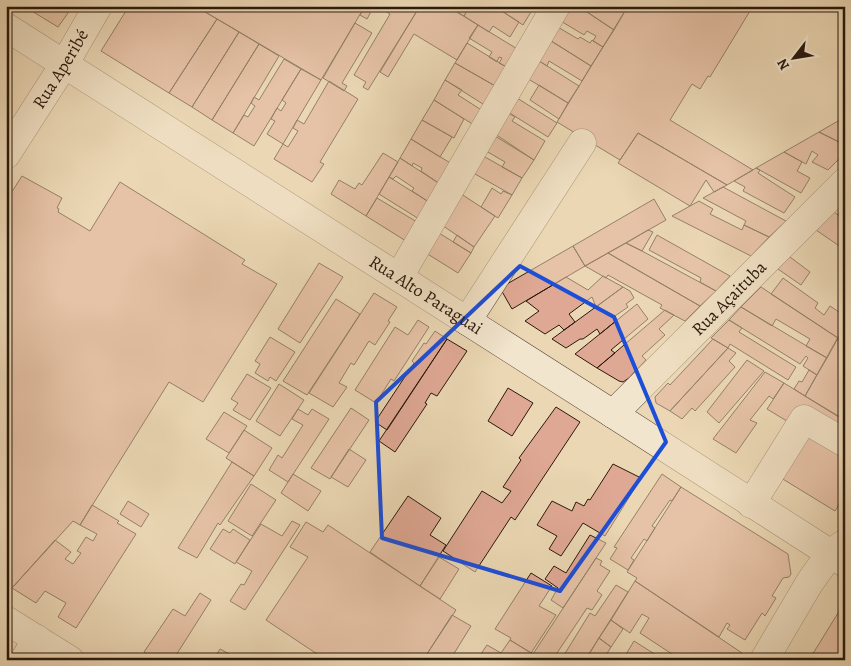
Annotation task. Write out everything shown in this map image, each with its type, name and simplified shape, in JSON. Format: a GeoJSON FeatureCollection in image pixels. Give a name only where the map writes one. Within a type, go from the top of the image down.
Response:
{"type":"FeatureCollection","features":[{"type":"Feature","properties":{"kind":"street","name":"Rua Aperibé"},"geometry":{"type":"LineString","coordinates":[[6,155],[65,63],[98,6]]}},
{"type":"Feature","properties":{"kind":"street"},"geometry":{"type":"LineString","coordinates":[[399,277],[556,6]]}},
{"type":"Feature","properties":{"kind":"street","name":"Rua Alto Paraguai"},"geometry":{"type":"LineString","coordinates":[[6,27],[751,504],[840,553]]}},
{"type":"Feature","properties":{"kind":"street"},"geometry":{"type":"LineString","coordinates":[[467,321],[582,143]]}},
{"type":"Feature","properties":{"kind":"street","name":"Rua Açaituba"},"geometry":{"type":"LineString","coordinates":[[613,414],[845,182]]}},
{"type":"Feature","properties":{"kind":"street"},"geometry":{"type":"LineString","coordinates":[[751,504],[804,419],[845,443]]}},
{"type":"Feature","properties":{"kind":"street"},"geometry":{"type":"LineString","coordinates":[[764,660],[810,582],[840,553]]}},
{"type":"Feature","properties":{"kind":"street"},"geometry":{"type":"LineString","coordinates":[[6,620],[30,649],[70,660]]}},
{"type":"Feature","properties":{"kind":"highlighted area"},"geometry":{"type":"Polygon","coordinates":[[[520,266],[614,317],[666,442],[560,591],[382,538],[376,402],[520,266]]]}},
{"type":"Feature","properties":{"kind":"building"},"geometry":{"type":"Polygon","coordinates":[[[25,6],[40,6],[35,13],[25,6]]]}},
{"type":"Feature","properties":{"kind":"building"},"geometry":{"type":"Polygon","coordinates":[[[40,6],[73,6],[58,27],[35,13],[40,6]]]}},
{"type":"Feature","properties":{"kind":"building"},"geometry":{"type":"Polygon","coordinates":[[[129,6],[195,6],[217,19],[169,93],[101,51],[129,6]]]}},
{"type":"Feature","properties":{"kind":"building"},"geometry":{"type":"Polygon","coordinates":[[[195,6],[365,6],[321,80],[195,6]]]}},
{"type":"Feature","properties":{"kind":"building"},"geometry":{"type":"Polygon","coordinates":[[[365,6],[374,6],[367,19],[360,15],[365,6]]]}},
{"type":"Feature","properties":{"kind":"building"},"geometry":{"type":"Polygon","coordinates":[[[376,6],[420,6],[368,90],[363,87],[366,82],[354,75],[390,14],[376,6]]]}},
{"type":"Feature","properties":{"kind":"building"},"geometry":{"type":"Polygon","coordinates":[[[420,6],[447,6],[478,25],[457,60],[414,34],[388,77],[380,72],[420,6]]]}},
{"type":"Feature","properties":{"kind":"building"},"geometry":{"type":"Polygon","coordinates":[[[447,6],[470,6],[464,16],[447,6]]]}},
{"type":"Feature","properties":{"kind":"building"},"geometry":{"type":"Polygon","coordinates":[[[470,6],[494,6],[519,22],[510,37],[493,26],[489,32],[464,16],[470,6]]]}},
{"type":"Feature","properties":{"kind":"building"},"geometry":{"type":"Polygon","coordinates":[[[494,6],[532,6],[534,7],[523,25],[494,6]]]}},
{"type":"Feature","properties":{"kind":"building"},"geometry":{"type":"Polygon","coordinates":[[[568,6],[578,6],[614,30],[603,47],[593,41],[596,36],[587,31],[584,35],[559,20],[568,6]]]}},
{"type":"Feature","properties":{"kind":"building"},"geometry":{"type":"Polygon","coordinates":[[[578,6],[619,6],[625,11],[614,30],[578,6]]]}},
{"type":"Feature","properties":{"kind":"building"},"geometry":{"type":"Polygon","coordinates":[[[628,6],[753,6],[710,77],[708,76],[700,89],[692,84],[670,120],[753,170],[727,185],[638,133],[620,160],[557,122],[628,6]]]}},
{"type":"Feature","properties":{"kind":"building"},"geometry":{"type":"Polygon","coordinates":[[[217,19],[239,32],[192,107],[169,93],[217,19]]]}},
{"type":"Feature","properties":{"kind":"building"},"geometry":{"type":"Polygon","coordinates":[[[355,23],[372,33],[342,83],[347,86],[344,91],[323,78],[355,23]]]}},
{"type":"Feature","properties":{"kind":"building"},"geometry":{"type":"Polygon","coordinates":[[[478,25],[519,50],[508,68],[499,63],[502,58],[499,57],[497,62],[489,57],[492,52],[469,38],[478,25]]]}},
{"type":"Feature","properties":{"kind":"building"},"geometry":{"type":"Polygon","coordinates":[[[556,26],[578,39],[580,37],[590,43],[592,40],[603,47],[591,66],[548,39],[556,26]]]}},
{"type":"Feature","properties":{"kind":"building"},"geometry":{"type":"Polygon","coordinates":[[[239,32],[259,44],[212,120],[192,107],[239,32]]]}},
{"type":"Feature","properties":{"kind":"building"},"geometry":{"type":"Polygon","coordinates":[[[548,39],[591,66],[582,81],[549,61],[547,66],[536,59],[548,39]]]}},
{"type":"Feature","properties":{"kind":"building"},"geometry":{"type":"Polygon","coordinates":[[[467,43],[508,68],[497,87],[455,63],[467,43]]]}},
{"type":"Feature","properties":{"kind":"building"},"geometry":{"type":"Polygon","coordinates":[[[259,44],[279,56],[233,133],[212,120],[259,44]]]}},
{"type":"Feature","properties":{"kind":"building"},"geometry":{"type":"Polygon","coordinates":[[[284,59],[301,69],[254,146],[233,133],[244,115],[248,117],[255,106],[251,103],[254,97],[259,100],[284,59]]]}},
{"type":"Feature","properties":{"kind":"building"},"geometry":{"type":"Polygon","coordinates":[[[536,59],[579,86],[568,103],[525,77],[536,59]]]}},
{"type":"Feature","properties":{"kind":"building"},"geometry":{"type":"Polygon","coordinates":[[[455,63],[497,87],[486,106],[445,80],[455,63]]]}},
{"type":"Feature","properties":{"kind":"building"},"geometry":{"type":"Polygon","coordinates":[[[301,69],[321,80],[283,144],[267,134],[275,121],[271,119],[277,108],[281,111],[286,103],[282,100],[301,69]]]}},
{"type":"Feature","properties":{"kind":"building"},"geometry":{"type":"Polygon","coordinates":[[[445,80],[462,90],[458,95],[483,111],[474,125],[434,100],[445,80]]]}},
{"type":"Feature","properties":{"kind":"building"},"geometry":{"type":"Polygon","coordinates":[[[329,81],[358,99],[320,162],[324,164],[312,182],[274,159],[283,144],[288,147],[298,131],[293,128],[297,120],[304,124],[329,81]]]}},
{"type":"Feature","properties":{"kind":"building"},"geometry":{"type":"Polygon","coordinates":[[[539,85],[568,103],[559,119],[530,100],[539,85]]]}},
{"type":"Feature","properties":{"kind":"building"},"geometry":{"type":"Polygon","coordinates":[[[517,98],[557,123],[548,137],[508,112],[517,98]]]}},
{"type":"Feature","properties":{"kind":"building"},"geometry":{"type":"Polygon","coordinates":[[[434,100],[464,119],[454,138],[422,120],[434,100]]]}},
{"type":"Feature","properties":{"kind":"building"},"geometry":{"type":"Polygon","coordinates":[[[504,110],[515,117],[512,121],[545,141],[534,160],[495,134],[504,110]]]}},
{"type":"Feature","properties":{"kind":"building"},"geometry":{"type":"Polygon","coordinates":[[[845,117],[845,139],[839,142],[819,132],[845,117]]]}},
{"type":"Feature","properties":{"kind":"building"},"geometry":{"type":"Polygon","coordinates":[[[422,120],[452,137],[440,157],[411,139],[422,120]]]}},
{"type":"Feature","properties":{"kind":"building"},"geometry":{"type":"Polygon","coordinates":[[[819,132],[845,145],[845,153],[828,170],[812,162],[818,155],[812,151],[806,164],[784,152],[819,132]]]}},
{"type":"Feature","properties":{"kind":"building"},"geometry":{"type":"Polygon","coordinates":[[[490,133],[534,160],[522,178],[502,167],[505,162],[481,148],[490,133]]]}},
{"type":"Feature","properties":{"kind":"building"},"geometry":{"type":"Polygon","coordinates":[[[638,133],[727,185],[714,192],[706,180],[690,206],[618,163],[638,133]]]}},
{"type":"Feature","properties":{"kind":"building"},"geometry":{"type":"Polygon","coordinates":[[[411,139],[452,164],[440,184],[421,171],[422,168],[413,163],[412,166],[400,158],[411,139]]]}},
{"type":"Feature","properties":{"kind":"building"},"geometry":{"type":"Polygon","coordinates":[[[784,152],[802,162],[797,171],[810,178],[801,193],[756,168],[784,152]]]}},
{"type":"Feature","properties":{"kind":"building"},"geometry":{"type":"Polygon","coordinates":[[[383,153],[398,162],[366,216],[331,194],[339,180],[355,189],[359,183],[362,185],[383,153]]]}},
{"type":"Feature","properties":{"kind":"building"},"geometry":{"type":"Polygon","coordinates":[[[478,153],[522,178],[512,195],[468,170],[478,153]]]}},
{"type":"Feature","properties":{"kind":"building"},"geometry":{"type":"Polygon","coordinates":[[[400,158],[440,184],[429,202],[412,191],[414,188],[396,176],[393,179],[389,177],[400,158]]]}},
{"type":"Feature","properties":{"kind":"building"},"geometry":{"type":"Polygon","coordinates":[[[756,168],[760,170],[758,173],[795,197],[784,213],[743,191],[745,187],[734,181],[756,168]]]}},
{"type":"Feature","properties":{"kind":"building"},"geometry":{"type":"Polygon","coordinates":[[[22,176],[62,198],[57,208],[59,209],[58,212],[90,231],[120,182],[245,260],[242,264],[277,284],[203,402],[169,382],[80,525],[73,521],[12,588],[6,585],[6,201],[22,176]]]}},
{"type":"Feature","properties":{"kind":"building"},"geometry":{"type":"Polygon","coordinates":[[[389,177],[429,202],[419,219],[379,194],[389,177]]]}},
{"type":"Feature","properties":{"kind":"building"},"geometry":{"type":"Polygon","coordinates":[[[723,187],[786,221],[769,237],[744,225],[746,221],[703,198],[723,187]]]}},
{"type":"Feature","properties":{"kind":"building"},"geometry":{"type":"Polygon","coordinates":[[[492,188],[501,194],[503,191],[512,195],[498,218],[481,207],[492,188]]]}},
{"type":"Feature","properties":{"kind":"building"},"geometry":{"type":"Polygon","coordinates":[[[455,190],[495,216],[474,247],[436,221],[455,190]]]}},
{"type":"Feature","properties":{"kind":"building"},"geometry":{"type":"Polygon","coordinates":[[[377,198],[417,222],[406,241],[366,216],[377,198]]]}},
{"type":"Feature","properties":{"kind":"building"},"geometry":{"type":"Polygon","coordinates":[[[654,199],[666,220],[585,266],[573,246],[654,199]]]}},
{"type":"Feature","properties":{"kind":"building"},"geometry":{"type":"Polygon","coordinates":[[[699,201],[713,209],[710,214],[742,230],[744,225],[769,237],[751,256],[672,216],[699,201]]]}},
{"type":"Feature","properties":{"kind":"building"},"geometry":{"type":"Polygon","coordinates":[[[845,206],[845,220],[838,214],[845,206]]]}},
{"type":"Feature","properties":{"kind":"building"},"geometry":{"type":"Polygon","coordinates":[[[834,212],[845,220],[845,250],[816,230],[834,212]]]}},
{"type":"Feature","properties":{"kind":"building"},"geometry":{"type":"Polygon","coordinates":[[[431,228],[471,253],[458,273],[418,248],[431,228]]]}},
{"type":"Feature","properties":{"kind":"building"},"geometry":{"type":"Polygon","coordinates":[[[648,230],[653,232],[642,251],[626,243],[648,230]]]}},
{"type":"Feature","properties":{"kind":"building"},"geometry":{"type":"Polygon","coordinates":[[[457,235],[474,247],[471,253],[453,242],[457,235]]]}},
{"type":"Feature","properties":{"kind":"building"},"geometry":{"type":"Polygon","coordinates":[[[657,235],[730,276],[716,291],[700,282],[701,278],[649,250],[657,235]]]}},
{"type":"Feature","properties":{"kind":"building"},"geometry":{"type":"Polygon","coordinates":[[[626,243],[716,291],[700,306],[608,253],[626,243]]]}},
{"type":"Feature","properties":{"kind":"building"},"geometry":{"type":"Polygon","coordinates":[[[573,246],[585,266],[512,309],[500,288],[573,246]]]}},
{"type":"Feature","properties":{"kind":"building"},"geometry":{"type":"Polygon","coordinates":[[[608,253],[700,306],[685,321],[660,308],[662,305],[608,275],[606,278],[585,266],[608,253]]]}},
{"type":"Feature","properties":{"kind":"building"},"geometry":{"type":"Polygon","coordinates":[[[790,257],[810,272],[801,285],[778,269],[790,257]]]}},
{"type":"Feature","properties":{"kind":"building"},"geometry":{"type":"Polygon","coordinates":[[[319,263],[343,277],[300,343],[278,329],[319,263]]]}},
{"type":"Feature","properties":{"kind":"building"},"geometry":{"type":"Polygon","coordinates":[[[603,276],[623,287],[596,307],[592,297],[569,314],[575,322],[564,330],[559,325],[545,334],[525,321],[539,311],[526,301],[566,277],[588,290],[603,276]]]}},
{"type":"Feature","properties":{"kind":"building"},"geometry":{"type":"Polygon","coordinates":[[[783,278],[818,303],[815,308],[824,315],[830,306],[845,316],[845,327],[838,338],[771,294],[783,278]]]}},
{"type":"Feature","properties":{"kind":"building"},"geometry":{"type":"Polygon","coordinates":[[[623,287],[630,291],[634,298],[626,304],[628,307],[615,316],[617,320],[600,334],[597,329],[566,348],[552,339],[623,287]]]}},
{"type":"Feature","properties":{"kind":"building"},"geometry":{"type":"Polygon","coordinates":[[[761,287],[838,338],[827,358],[806,346],[810,339],[776,319],[772,326],[741,307],[761,287]]]}},
{"type":"Feature","properties":{"kind":"building"},"geometry":{"type":"Polygon","coordinates":[[[374,293],[397,307],[375,345],[369,341],[354,365],[351,363],[339,383],[347,387],[333,407],[309,393],[374,293]]]}},
{"type":"Feature","properties":{"kind":"building"},"geometry":{"type":"Polygon","coordinates":[[[336,299],[360,314],[307,395],[283,381],[336,299]]]}},
{"type":"Feature","properties":{"kind":"building"},"geometry":{"type":"Polygon","coordinates":[[[637,304],[648,319],[611,350],[615,353],[597,368],[575,354],[637,304]]]}},
{"type":"Feature","properties":{"kind":"building"},"geometry":{"type":"Polygon","coordinates":[[[741,307],[827,358],[817,375],[803,366],[808,358],[806,356],[800,364],[729,320],[741,307]]]}},
{"type":"Feature","properties":{"kind":"building"},"geometry":{"type":"Polygon","coordinates":[[[665,310],[674,315],[659,329],[665,335],[642,356],[646,360],[629,378],[623,382],[619,381],[597,368],[665,310]]]}},
{"type":"Feature","properties":{"kind":"building"},"geometry":{"type":"Polygon","coordinates":[[[418,320],[429,327],[394,381],[391,379],[376,403],[355,390],[395,327],[408,335],[418,320]]]}},
{"type":"Feature","properties":{"kind":"building"},"geometry":{"type":"Polygon","coordinates":[[[729,320],[742,328],[739,332],[796,367],[788,380],[730,344],[728,348],[711,338],[729,320]]]}},
{"type":"Feature","properties":{"kind":"building"},"geometry":{"type":"Polygon","coordinates":[[[845,327],[845,344],[837,339],[845,327]]]}},
{"type":"Feature","properties":{"kind":"building"},"geometry":{"type":"Polygon","coordinates":[[[435,331],[447,339],[387,430],[375,422],[414,363],[412,361],[435,331]]]}},
{"type":"Feature","properties":{"kind":"building"},"geometry":{"type":"Polygon","coordinates":[[[270,337],[295,352],[276,381],[270,377],[268,381],[255,373],[260,364],[255,361],[270,337]]]}},
{"type":"Feature","properties":{"kind":"building"},"geometry":{"type":"Polygon","coordinates":[[[447,339],[467,351],[437,396],[431,393],[425,403],[427,404],[395,452],[379,441],[447,339]]]}},
{"type":"Feature","properties":{"kind":"building"},"geometry":{"type":"Polygon","coordinates":[[[713,339],[728,348],[670,411],[656,403],[655,397],[668,383],[670,385],[713,339]]]}},
{"type":"Feature","properties":{"kind":"building"},"geometry":{"type":"Polygon","coordinates":[[[837,339],[845,344],[845,420],[805,396],[837,339]]]}},
{"type":"Feature","properties":{"kind":"building"},"geometry":{"type":"Polygon","coordinates":[[[728,348],[736,353],[729,361],[735,367],[695,411],[692,408],[682,419],[670,411],[728,348]]]}},
{"type":"Feature","properties":{"kind":"building"},"geometry":{"type":"Polygon","coordinates":[[[747,360],[764,371],[719,423],[707,412],[747,360]]]}},
{"type":"Feature","properties":{"kind":"building"},"geometry":{"type":"Polygon","coordinates":[[[809,370],[817,375],[805,396],[794,389],[799,381],[802,382],[809,370]]]}},
{"type":"Feature","properties":{"kind":"building"},"geometry":{"type":"Polygon","coordinates":[[[765,372],[784,383],[773,399],[769,396],[750,420],[757,423],[736,453],[713,439],[765,372]]]}},
{"type":"Feature","properties":{"kind":"building"},"geometry":{"type":"Polygon","coordinates":[[[247,374],[271,388],[250,420],[233,410],[238,403],[231,399],[247,374]]]}},
{"type":"Feature","properties":{"kind":"building"},"geometry":{"type":"Polygon","coordinates":[[[784,383],[842,419],[839,424],[845,428],[845,495],[835,511],[773,473],[800,429],[767,409],[784,383]]]}},
{"type":"Feature","properties":{"kind":"building"},"geometry":{"type":"Polygon","coordinates":[[[279,384],[304,400],[280,436],[256,421],[279,384]]]}},
{"type":"Feature","properties":{"kind":"building"},"geometry":{"type":"Polygon","coordinates":[[[508,388],[533,403],[512,436],[488,421],[508,388]]]}},
{"type":"Feature","properties":{"kind":"building"},"geometry":{"type":"Polygon","coordinates":[[[556,407],[580,422],[515,520],[511,517],[475,572],[443,551],[482,491],[502,503],[511,491],[503,487],[521,460],[519,458],[556,407]]]}},
{"type":"Feature","properties":{"kind":"building"},"geometry":{"type":"Polygon","coordinates":[[[351,408],[369,420],[330,479],[311,468],[351,408]]]}},
{"type":"Feature","properties":{"kind":"building"},"geometry":{"type":"Polygon","coordinates":[[[298,409],[308,415],[312,409],[329,419],[288,482],[269,470],[278,455],[282,458],[303,425],[292,419],[298,409]]]}},
{"type":"Feature","properties":{"kind":"building"},"geometry":{"type":"Polygon","coordinates":[[[224,412],[247,426],[229,453],[206,439],[224,412]]]}},
{"type":"Feature","properties":{"kind":"building"},"geometry":{"type":"Polygon","coordinates":[[[244,430],[272,448],[254,476],[226,458],[244,430]]]}},
{"type":"Feature","properties":{"kind":"building"},"geometry":{"type":"Polygon","coordinates":[[[349,449],[366,460],[348,487],[331,477],[349,449]]]}},
{"type":"Feature","properties":{"kind":"building"},"geometry":{"type":"Polygon","coordinates":[[[232,462],[254,476],[220,525],[218,523],[197,558],[178,548],[232,462]]]}},
{"type":"Feature","properties":{"kind":"building"},"geometry":{"type":"Polygon","coordinates":[[[613,464],[641,478],[605,536],[583,523],[561,556],[549,549],[557,536],[537,525],[552,501],[572,511],[576,502],[584,506],[588,499],[590,500],[613,464]]]}},
{"type":"Feature","properties":{"kind":"building"},"geometry":{"type":"Polygon","coordinates":[[[293,474],[321,491],[308,511],[281,493],[293,474]]]}},
{"type":"Feature","properties":{"kind":"building"},"geometry":{"type":"Polygon","coordinates":[[[662,474],[681,487],[652,526],[655,528],[647,541],[644,539],[631,558],[634,560],[628,570],[610,559],[617,548],[614,547],[662,474]]]}},
{"type":"Feature","properties":{"kind":"building"},"geometry":{"type":"Polygon","coordinates":[[[251,484],[276,500],[252,536],[228,521],[251,484]]]}},
{"type":"Feature","properties":{"kind":"building"},"geometry":{"type":"Polygon","coordinates":[[[681,487],[788,554],[791,574],[789,577],[783,578],[772,596],[776,598],[765,616],[762,613],[745,640],[727,629],[730,625],[727,623],[719,637],[635,581],[637,578],[627,572],[681,487]]]}},
{"type":"Feature","properties":{"kind":"building"},"geometry":{"type":"Polygon","coordinates":[[[408,496],[441,518],[430,535],[446,545],[420,586],[370,552],[408,496]]]}},
{"type":"Feature","properties":{"kind":"building"},"geometry":{"type":"Polygon","coordinates":[[[128,501],[149,514],[141,527],[120,514],[128,501]]]}},
{"type":"Feature","properties":{"kind":"building"},"geometry":{"type":"Polygon","coordinates":[[[92,505],[136,534],[76,628],[58,617],[66,603],[45,591],[36,603],[12,588],[55,540],[71,552],[65,559],[73,564],[81,553],[77,551],[86,537],[93,541],[97,534],[80,525],[92,505]]]}},
{"type":"Feature","properties":{"kind":"building"},"geometry":{"type":"Polygon","coordinates":[[[292,521],[300,525],[245,610],[230,601],[241,584],[244,585],[252,571],[236,562],[261,524],[282,536],[292,521]]]}},
{"type":"Feature","properties":{"kind":"building"},"geometry":{"type":"Polygon","coordinates":[[[306,522],[323,532],[328,525],[456,610],[423,660],[326,660],[266,620],[308,557],[290,547],[306,522]]]}},
{"type":"Feature","properties":{"kind":"building"},"geometry":{"type":"Polygon","coordinates":[[[223,529],[230,533],[233,529],[250,540],[235,564],[210,549],[223,529]]]}},
{"type":"Feature","properties":{"kind":"building"},"geometry":{"type":"Polygon","coordinates":[[[590,535],[606,543],[563,608],[551,600],[558,588],[545,579],[554,566],[566,573],[590,535]]]}},
{"type":"Feature","properties":{"kind":"building"},"geometry":{"type":"Polygon","coordinates":[[[439,557],[459,569],[440,599],[420,586],[439,557]]]}},
{"type":"Feature","properties":{"kind":"building"},"geometry":{"type":"Polygon","coordinates":[[[596,558],[602,561],[600,565],[610,571],[597,591],[602,595],[592,610],[587,608],[555,656],[561,660],[542,660],[533,654],[596,558]]]}},
{"type":"Feature","properties":{"kind":"building"},"geometry":{"type":"Polygon","coordinates":[[[531,573],[552,586],[539,606],[556,615],[531,653],[495,629],[531,573]]]}},
{"type":"Feature","properties":{"kind":"building"},"geometry":{"type":"Polygon","coordinates":[[[635,581],[742,653],[738,660],[681,660],[640,633],[649,618],[642,614],[630,633],[611,620],[635,581]]]}},
{"type":"Feature","properties":{"kind":"building"},"geometry":{"type":"Polygon","coordinates":[[[616,585],[628,592],[585,660],[561,660],[590,613],[595,616],[616,585]]]}},
{"type":"Feature","properties":{"kind":"building"},"geometry":{"type":"Polygon","coordinates":[[[200,593],[211,600],[173,660],[143,660],[147,654],[144,652],[173,609],[185,616],[200,593]]]}},
{"type":"Feature","properties":{"kind":"building"},"geometry":{"type":"Polygon","coordinates":[[[843,605],[845,605],[845,660],[809,660],[843,605]]]}},
{"type":"Feature","properties":{"kind":"building"},"geometry":{"type":"Polygon","coordinates":[[[452,615],[471,626],[450,660],[423,660],[452,615]]]}},
{"type":"Feature","properties":{"kind":"building"},"geometry":{"type":"Polygon","coordinates":[[[611,620],[623,629],[611,647],[599,638],[611,620]]]}},
{"type":"Feature","properties":{"kind":"building"},"geometry":{"type":"Polygon","coordinates":[[[599,638],[611,647],[603,660],[593,660],[588,656],[599,638]]]}},
{"type":"Feature","properties":{"kind":"building"},"geometry":{"type":"Polygon","coordinates":[[[510,640],[533,654],[529,660],[477,660],[487,645],[501,653],[510,640]]]}},
{"type":"Feature","properties":{"kind":"building"},"geometry":{"type":"Polygon","coordinates":[[[634,641],[664,660],[631,660],[625,656],[634,641]]]}},
{"type":"Feature","properties":{"kind":"building"},"geometry":{"type":"Polygon","coordinates":[[[220,649],[235,657],[233,660],[213,660],[220,649]]]}}]}
